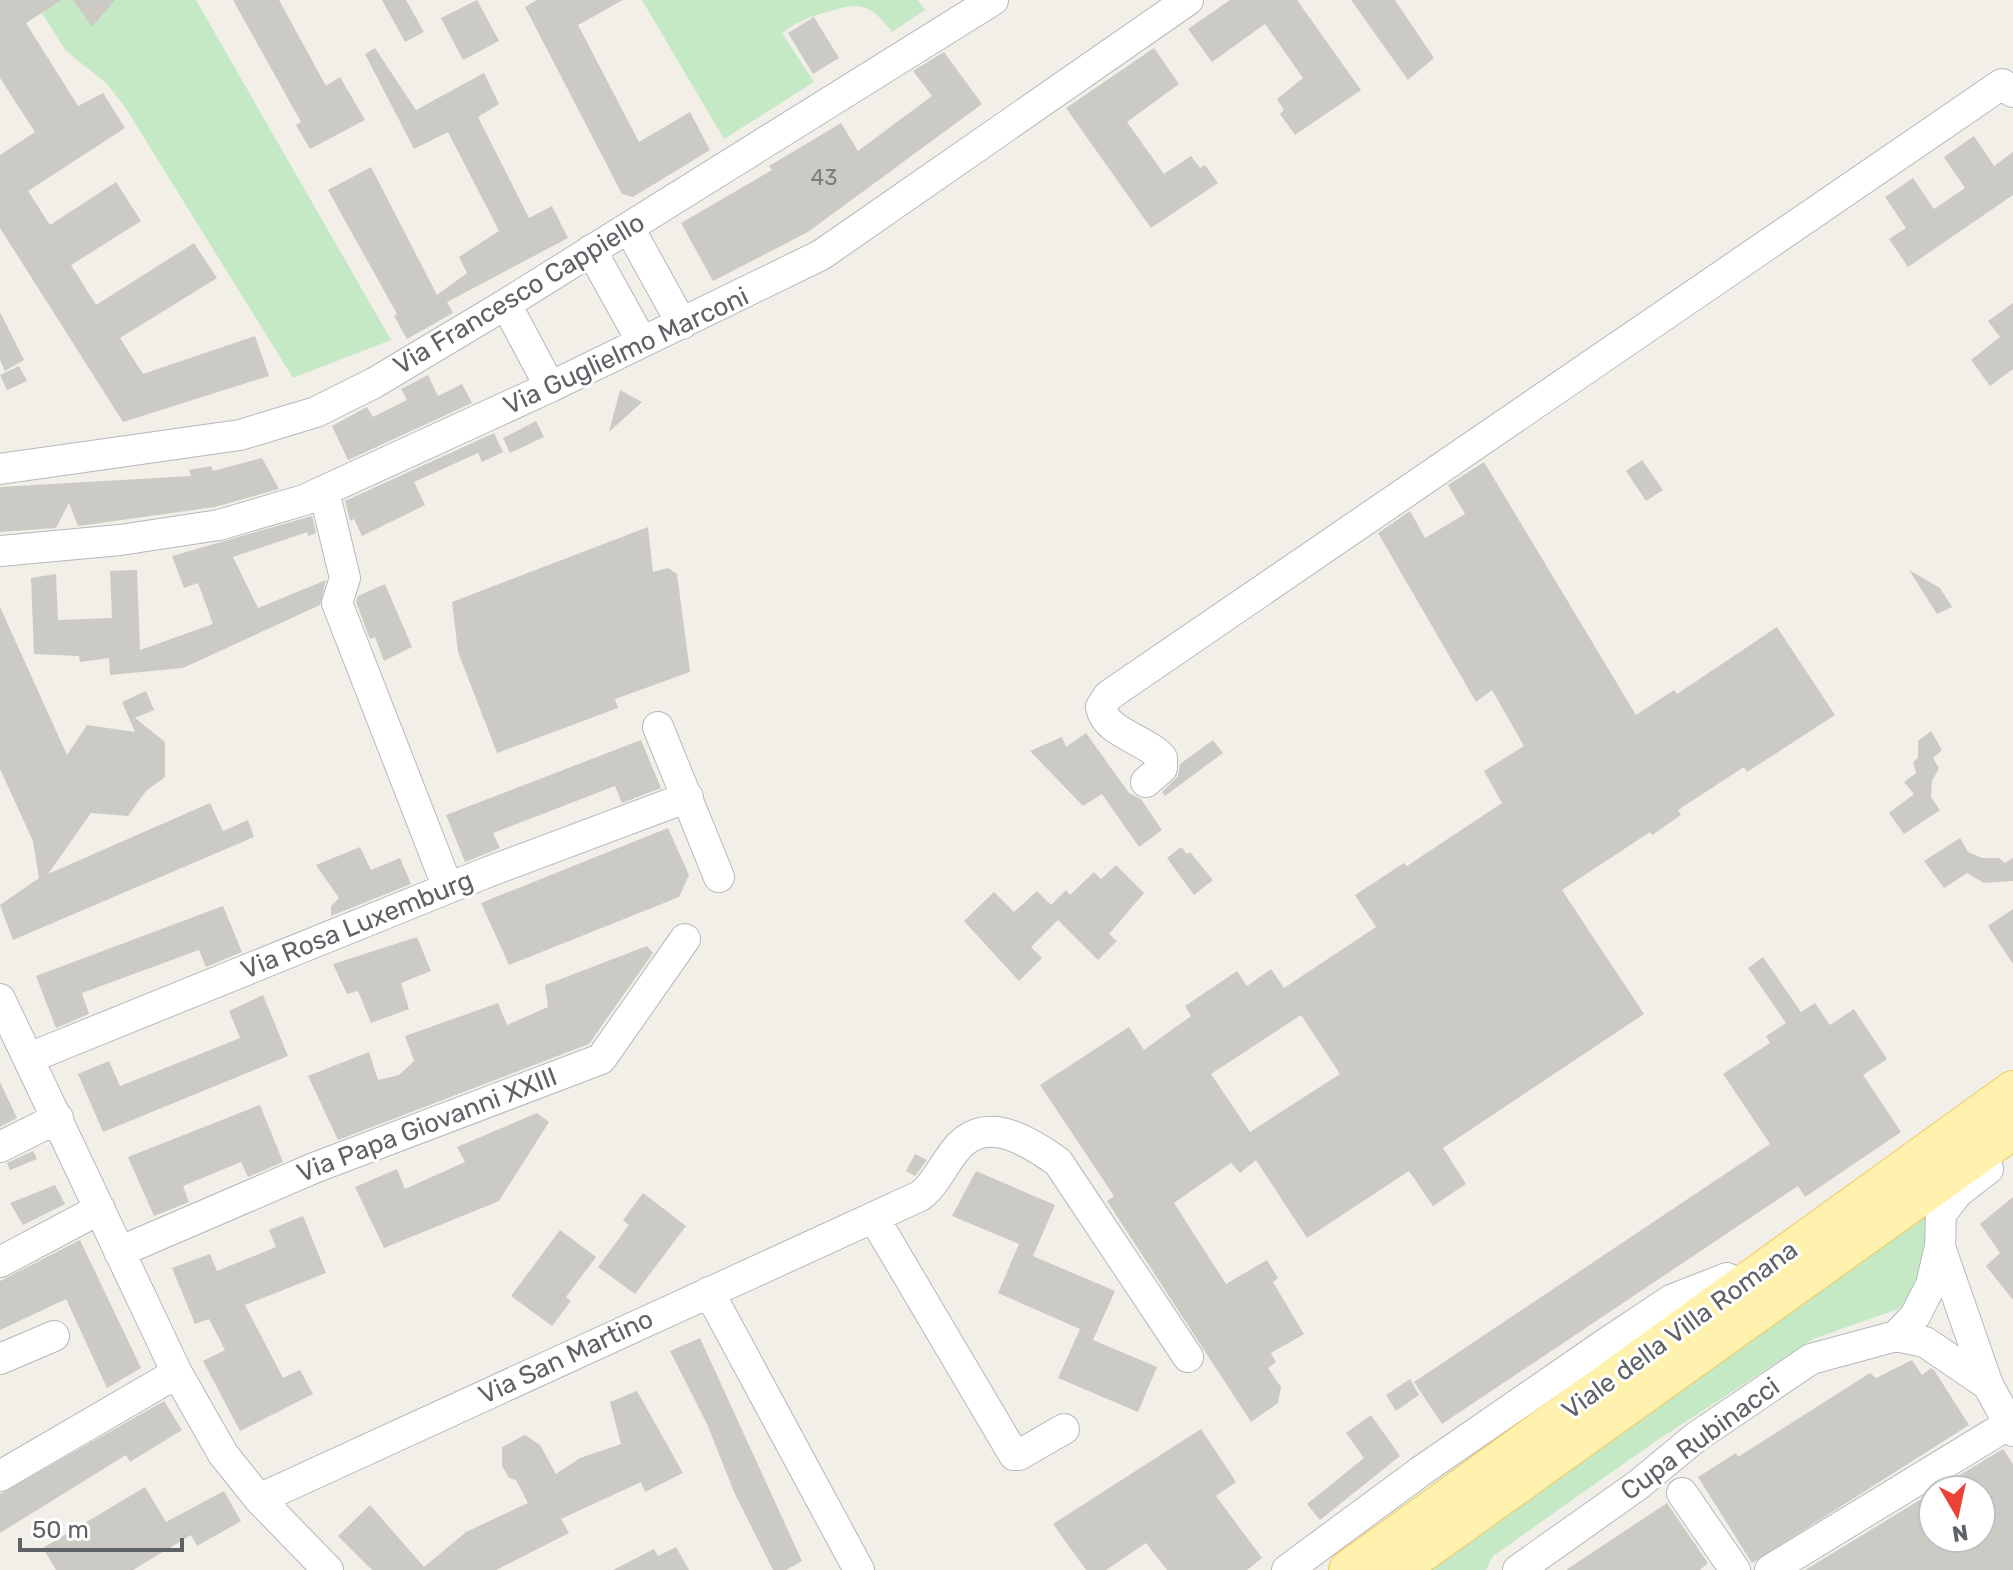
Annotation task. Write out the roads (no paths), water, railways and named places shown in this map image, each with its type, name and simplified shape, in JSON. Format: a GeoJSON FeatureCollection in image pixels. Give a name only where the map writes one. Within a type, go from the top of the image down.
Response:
{"type":"FeatureCollection","features":[{"type":"Feature","properties":{"kind":"main road","name":"Viale della Villa Romana"},"geometry":{"type":"LineString","coordinates":[[1348,1570],[2013,1090]]}},
{"type":"Feature","properties":{"kind":"main road","name":"Viale della Villa Romana"},"geometry":{"type":"LineString","coordinates":[[1398,1570],[2013,1130]]}},
{"type":"Feature","properties":{"kind":"street","name":"Via Francesco Cappiello"},"geometry":{"type":"LineString","coordinates":[[0,469],[98,458],[240,435],[316,412],[374,383],[506,304],[993,0]]}},
{"type":"Feature","properties":{"kind":"street","name":"Via Guglielmo Marconi"},"geometry":{"type":"LineString","coordinates":[[0,551],[120,540],[219,525],[324,491],[550,387],[821,255],[1188,0]]}},
{"type":"Feature","properties":{"kind":"street"},"geometry":{"type":"LineString","coordinates":[[1146,782],[1162,768],[1162,758],[1142,741],[1110,724],[1101,707],[1108,696],[2009,85]]}},
{"type":"Feature","properties":{"kind":"street"},"geometry":{"type":"LineString","coordinates":[[629,228],[682,324]]}},
{"type":"Feature","properties":{"kind":"street"},"geometry":{"type":"LineString","coordinates":[[591,250],[642,342]]}},
{"type":"Feature","properties":{"kind":"street"},"geometry":{"type":"LineString","coordinates":[[506,304],[550,387]]}},
{"type":"Feature","properties":{"kind":"street"},"geometry":{"type":"LineString","coordinates":[[324,491],[345,578],[337,603],[448,888]]}},
{"type":"Feature","properties":{"kind":"street"},"geometry":{"type":"LineString","coordinates":[[658,727],[719,877]]}},
{"type":"Feature","properties":{"kind":"street","name":"Via Rosa Luxemburg"},"geometry":{"type":"LineString","coordinates":[[29,1058],[448,888],[688,797]]}},
{"type":"Feature","properties":{"kind":"street","name":"Via Papa Giovanni XXIII"},"geometry":{"type":"LineString","coordinates":[[119,1252],[314,1168],[601,1059],[685,939]]}},
{"type":"Feature","properties":{"kind":"street"},"geometry":{"type":"LineString","coordinates":[[0,999],[177,1373],[223,1454],[259,1499],[328,1570]]}},
{"type":"Feature","properties":{"kind":"street"},"geometry":{"type":"LineString","coordinates":[[0,1147],[58,1118]]}},
{"type":"Feature","properties":{"kind":"street","name":"Via San Martino"},"geometry":{"type":"LineString","coordinates":[[259,1499],[874,1218],[930,1189],[968,1136],[998,1130],[1036,1146],[1058,1162],[1188,1357]]}},
{"type":"Feature","properties":{"kind":"street"},"geometry":{"type":"LineString","coordinates":[[1896,1336],[1915,1316],[1931,1285],[1940,1246],[1941,1214],[1958,1192],[2013,1151]]}},
{"type":"Feature","properties":{"kind":"street"},"geometry":{"type":"LineString","coordinates":[[0,1262],[100,1209]]}},
{"type":"Feature","properties":{"kind":"street"},"geometry":{"type":"LineString","coordinates":[[874,1218],[1014,1455],[1064,1429]]}},
{"type":"Feature","properties":{"kind":"street"},"geometry":{"type":"LineString","coordinates":[[1770,1570],[2011,1427],[1988,1385],[1940,1246]]}},
{"type":"Feature","properties":{"kind":"street"},"geometry":{"type":"LineString","coordinates":[[1287,1570],[1421,1471],[1671,1300],[1727,1278],[1742,1285]]}},
{"type":"Feature","properties":{"kind":"street"},"geometry":{"type":"LineString","coordinates":[[709,1292],[859,1570]]}},
{"type":"Feature","properties":{"kind":"street"},"geometry":{"type":"LineString","coordinates":[[0,1359],[54,1336]]}},
{"type":"Feature","properties":{"kind":"street"},"geometry":{"type":"LineString","coordinates":[[1896,1336],[1925,1342],[1988,1385]]}},
{"type":"Feature","properties":{"kind":"street","name":"Cupa Rubinacci"},"geometry":{"type":"LineString","coordinates":[[1518,1570],[1638,1485],[1696,1437],[1811,1359],[1896,1336]]}},
{"type":"Feature","properties":{"kind":"street"},"geometry":{"type":"LineString","coordinates":[[0,1476],[177,1373]]}},
{"type":"Feature","properties":{"kind":"street"},"geometry":{"type":"LineString","coordinates":[[1682,1493],[1735,1570]]}}]}
